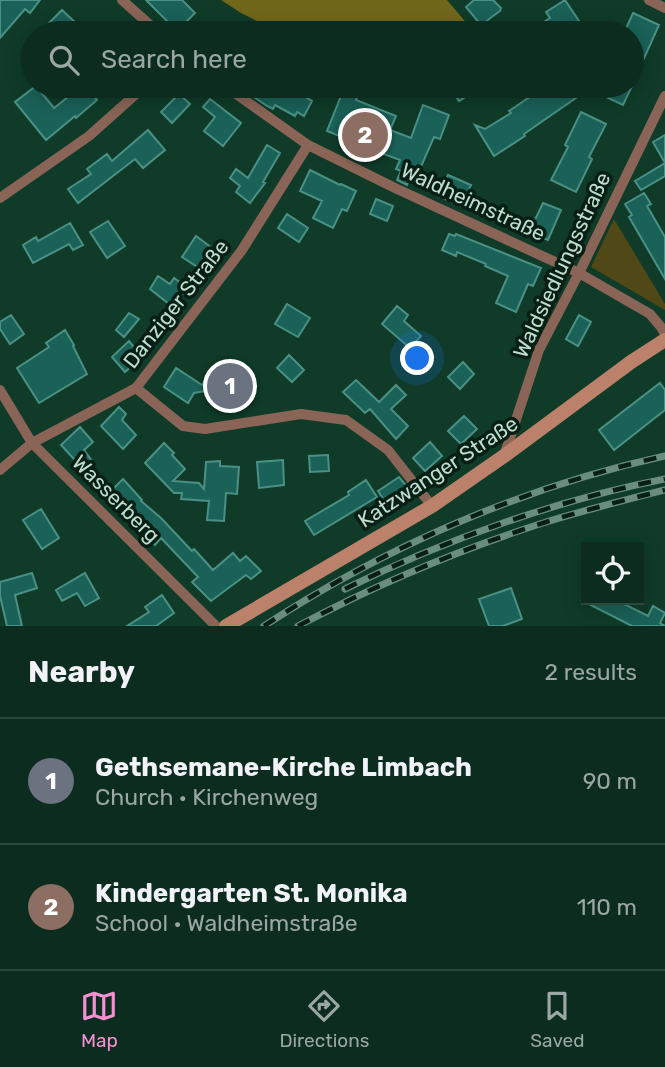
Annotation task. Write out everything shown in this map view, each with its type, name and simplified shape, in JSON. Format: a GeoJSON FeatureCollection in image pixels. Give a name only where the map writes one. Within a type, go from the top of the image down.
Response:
{"type":"FeatureCollection","features":[{"type":"Feature","properties":{"kind":"main road","name":"Katzwanger Straße"},"geometry":{"type":"LineString","coordinates":[[226,626],[432,506],[665,340]]}},
{"type":"Feature","properties":{"kind":"street"},"geometry":{"type":"LineString","coordinates":[[122,0],[146,21]]}},
{"type":"Feature","properties":{"kind":"street"},"geometry":{"type":"LineString","coordinates":[[649,0],[665,8]]}},
{"type":"Feature","properties":{"kind":"street","name":"Waldsiedlungsstraße"},"geometry":{"type":"LineString","coordinates":[[505,456],[539,350],[665,96]]}},
{"type":"Feature","properties":{"kind":"street"},"geometry":{"type":"LineString","coordinates":[[0,198],[89,136],[132,98]]}},
{"type":"Feature","properties":{"kind":"street","name":"Waldheimstraße"},"geometry":{"type":"LineString","coordinates":[[242,98],[308,145],[579,273],[650,314],[665,334]]}},
{"type":"Feature","properties":{"kind":"street","name":"Danziger Straße"},"geometry":{"type":"LineString","coordinates":[[0,470],[32,443],[136,388],[242,250],[308,145]]}},
{"type":"Feature","properties":{"kind":"street"},"geometry":{"type":"LineString","coordinates":[[136,388],[183,425],[205,429],[301,414],[346,420],[388,450],[432,506]]}},
{"type":"Feature","properties":{"kind":"street","name":"Wasserberg"},"geometry":{"type":"LineString","coordinates":[[0,390],[32,443],[216,626]]}},
{"type":"Feature","properties":{"kind":"shaded area"},"geometry":{"type":"Polygon","coordinates":[[[221,0],[447,0],[465,21],[257,21],[221,0]]]}},
{"type":"Feature","properties":{"kind":"shaded area"},"geometry":{"type":"Polygon","coordinates":[[[614,219],[665,304],[665,310],[591,267],[614,219]]]}},
{"type":"Feature","properties":{"kind":"building"},"geometry":{"type":"Polygon","coordinates":[[[0,0],[40,0],[30,13],[25,9],[0,38],[0,0]]]}},
{"type":"Feature","properties":{"kind":"building"},"geometry":{"type":"Polygon","coordinates":[[[146,0],[182,0],[195,13],[187,21],[167,21],[146,0]]]}},
{"type":"Feature","properties":{"kind":"building"},"geometry":{"type":"Polygon","coordinates":[[[474,0],[493,0],[501,8],[486,21],[478,21],[466,7],[474,0]]]}},
{"type":"Feature","properties":{"kind":"building"},"geometry":{"type":"Polygon","coordinates":[[[565,0],[579,21],[545,21],[550,18],[546,12],[565,0]]]}},
{"type":"Feature","properties":{"kind":"building"},"geometry":{"type":"Polygon","coordinates":[[[62,10],[74,21],[51,21],[62,10]]]}},
{"type":"Feature","properties":{"kind":"building"},"geometry":{"type":"Polygon","coordinates":[[[633,13],[659,25],[644,58],[644,21],[629,21],[633,13]]]}},
{"type":"Feature","properties":{"kind":"building"},"geometry":{"type":"Polygon","coordinates":[[[21,97],[46,98],[54,108],[67,98],[97,100],[46,140],[15,102],[21,97]]]}},
{"type":"Feature","properties":{"kind":"building"},"geometry":{"type":"Polygon","coordinates":[[[175,98],[183,98],[190,104],[172,123],[161,112],[175,98]]]}},
{"type":"Feature","properties":{"kind":"building"},"geometry":{"type":"Polygon","coordinates":[[[255,98],[307,98],[312,101],[304,116],[297,112],[295,116],[275,105],[273,109],[255,98]]]}},
{"type":"Feature","properties":{"kind":"building"},"geometry":{"type":"Polygon","coordinates":[[[340,98],[357,98],[356,100],[396,116],[390,130],[411,138],[423,105],[449,115],[440,139],[434,137],[416,178],[411,176],[407,185],[397,180],[401,171],[396,169],[400,160],[376,151],[375,153],[327,131],[340,98]]]}},
{"type":"Feature","properties":{"kind":"building"},"geometry":{"type":"Polygon","coordinates":[[[528,98],[576,98],[494,156],[475,125],[485,129],[511,113],[509,111],[528,98]]]}},
{"type":"Feature","properties":{"kind":"building"},"geometry":{"type":"Polygon","coordinates":[[[608,98],[626,98],[623,105],[608,98]]]}},
{"type":"Feature","properties":{"kind":"building"},"geometry":{"type":"Polygon","coordinates":[[[210,99],[241,123],[223,146],[204,131],[215,117],[203,107],[210,99]]]}},
{"type":"Feature","properties":{"kind":"building"},"geometry":{"type":"Polygon","coordinates":[[[581,112],[606,124],[589,157],[592,159],[576,192],[551,180],[568,147],[565,145],[581,112]]]}},
{"type":"Feature","properties":{"kind":"building"},"geometry":{"type":"Polygon","coordinates":[[[148,130],[165,150],[143,168],[135,159],[78,203],[68,189],[91,174],[87,169],[107,154],[112,161],[148,130]]]}},
{"type":"Feature","properties":{"kind":"building"},"geometry":{"type":"Polygon","coordinates":[[[665,135],[665,163],[653,142],[665,135]]]}},
{"type":"Feature","properties":{"kind":"building"},"geometry":{"type":"Polygon","coordinates":[[[267,145],[280,153],[263,182],[265,183],[250,203],[236,192],[240,186],[230,178],[236,169],[248,178],[267,145]]]}},
{"type":"Feature","properties":{"kind":"building"},"geometry":{"type":"Polygon","coordinates":[[[665,163],[665,176],[641,190],[635,181],[665,163]]]}},
{"type":"Feature","properties":{"kind":"building"},"geometry":{"type":"Polygon","coordinates":[[[310,170],[356,191],[347,211],[342,209],[333,228],[313,218],[322,201],[300,191],[310,170]]]}},
{"type":"Feature","properties":{"kind":"building"},"geometry":{"type":"Polygon","coordinates":[[[448,175],[471,185],[461,206],[438,196],[448,175]]]}},
{"type":"Feature","properties":{"kind":"building"},"geometry":{"type":"Polygon","coordinates":[[[644,193],[651,204],[647,206],[665,237],[665,279],[629,217],[632,215],[625,204],[644,193]]]}},
{"type":"Feature","properties":{"kind":"building"},"geometry":{"type":"Polygon","coordinates":[[[376,199],[393,206],[387,221],[370,214],[376,199]]]}},
{"type":"Feature","properties":{"kind":"building"},"geometry":{"type":"Polygon","coordinates":[[[543,203],[561,210],[548,240],[529,232],[543,203]]]}},
{"type":"Feature","properties":{"kind":"building"},"geometry":{"type":"Polygon","coordinates":[[[287,214],[308,228],[299,242],[278,228],[287,214]]]}},
{"type":"Feature","properties":{"kind":"building"},"geometry":{"type":"Polygon","coordinates":[[[108,221],[125,246],[107,258],[90,232],[108,221]]]}},
{"type":"Feature","properties":{"kind":"building"},"geometry":{"type":"Polygon","coordinates":[[[70,223],[83,245],[73,250],[69,244],[33,263],[23,245],[36,237],[38,241],[70,223]]]}},
{"type":"Feature","properties":{"kind":"building"},"geometry":{"type":"Polygon","coordinates":[[[449,234],[456,234],[541,268],[533,286],[528,284],[516,312],[496,303],[508,276],[457,252],[456,256],[442,250],[449,234]]]}},
{"type":"Feature","properties":{"kind":"building"},"geometry":{"type":"Polygon","coordinates":[[[196,236],[212,248],[199,268],[182,257],[196,236]]]}},
{"type":"Feature","properties":{"kind":"building"},"geometry":{"type":"Polygon","coordinates":[[[158,276],[170,284],[174,278],[187,287],[174,308],[150,289],[158,276]]]}},
{"type":"Feature","properties":{"kind":"building"},"geometry":{"type":"Polygon","coordinates":[[[287,304],[310,318],[298,337],[275,324],[287,304]]]}},
{"type":"Feature","properties":{"kind":"building"},"geometry":{"type":"Polygon","coordinates":[[[397,306],[408,315],[404,321],[421,336],[410,348],[382,324],[397,306]]]}},
{"type":"Feature","properties":{"kind":"building"},"geometry":{"type":"Polygon","coordinates":[[[129,313],[139,319],[124,337],[116,330],[129,313]]]}},
{"type":"Feature","properties":{"kind":"building"},"geometry":{"type":"Polygon","coordinates":[[[11,315],[24,334],[10,344],[0,329],[0,322],[11,315]]]}},
{"type":"Feature","properties":{"kind":"building"},"geometry":{"type":"Polygon","coordinates":[[[579,315],[591,322],[578,346],[566,339],[579,315]]]}},
{"type":"Feature","properties":{"kind":"building"},"geometry":{"type":"Polygon","coordinates":[[[65,330],[87,374],[39,403],[17,368],[49,347],[46,343],[65,330]]]}},
{"type":"Feature","properties":{"kind":"building"},"geometry":{"type":"Polygon","coordinates":[[[129,341],[142,357],[125,372],[112,357],[129,341]]]}},
{"type":"Feature","properties":{"kind":"building"},"geometry":{"type":"Polygon","coordinates":[[[289,355],[304,370],[292,382],[277,368],[289,355]]]}},
{"type":"Feature","properties":{"kind":"building"},"geometry":{"type":"Polygon","coordinates":[[[463,362],[474,374],[460,389],[448,377],[463,362]]]}},
{"type":"Feature","properties":{"kind":"building"},"geometry":{"type":"Polygon","coordinates":[[[216,367],[221,374],[240,377],[243,383],[252,380],[252,393],[238,408],[235,401],[223,397],[216,389],[194,393],[188,403],[164,387],[176,368],[202,385],[216,367]]]}},
{"type":"Feature","properties":{"kind":"building"},"geometry":{"type":"Polygon","coordinates":[[[356,380],[379,402],[396,385],[406,395],[391,409],[408,426],[396,439],[370,409],[365,413],[343,392],[356,380]]]}},
{"type":"Feature","properties":{"kind":"building"},"geometry":{"type":"Polygon","coordinates":[[[660,383],[665,390],[665,410],[614,450],[599,430],[660,383]]]}},
{"type":"Feature","properties":{"kind":"building"},"geometry":{"type":"Polygon","coordinates":[[[119,407],[126,414],[122,420],[136,435],[123,449],[101,426],[119,407]]]}},
{"type":"Feature","properties":{"kind":"building"},"geometry":{"type":"Polygon","coordinates":[[[464,416],[477,429],[461,444],[448,431],[464,416]]]}},
{"type":"Feature","properties":{"kind":"building"},"geometry":{"type":"Polygon","coordinates":[[[80,427],[93,442],[84,450],[92,461],[84,470],[61,445],[80,427]]]}},
{"type":"Feature","properties":{"kind":"building"},"geometry":{"type":"Polygon","coordinates":[[[430,442],[442,456],[425,471],[413,458],[430,442]]]}},
{"type":"Feature","properties":{"kind":"building"},"geometry":{"type":"Polygon","coordinates":[[[164,443],[185,469],[173,481],[199,483],[204,489],[206,462],[220,461],[220,466],[239,467],[237,494],[226,493],[224,521],[207,520],[209,501],[181,499],[182,493],[174,493],[145,463],[164,443]]]}},
{"type":"Feature","properties":{"kind":"building"},"geometry":{"type":"Polygon","coordinates":[[[328,455],[329,471],[310,472],[309,456],[328,455]]]}},
{"type":"Feature","properties":{"kind":"building"},"geometry":{"type":"Polygon","coordinates":[[[283,460],[284,485],[259,488],[257,462],[283,460]]]}},
{"type":"Feature","properties":{"kind":"building"},"geometry":{"type":"Polygon","coordinates":[[[399,477],[413,494],[390,509],[378,491],[399,477]]]}},
{"type":"Feature","properties":{"kind":"building"},"geometry":{"type":"Polygon","coordinates":[[[123,479],[141,501],[213,570],[233,553],[240,561],[246,556],[261,571],[251,579],[246,575],[211,601],[192,582],[198,577],[161,538],[155,545],[107,495],[123,479]]]}},
{"type":"Feature","properties":{"kind":"building"},"geometry":{"type":"Polygon","coordinates":[[[366,480],[377,497],[314,535],[305,521],[349,495],[348,492],[366,480]]]}},
{"type":"Feature","properties":{"kind":"building"},"geometry":{"type":"Polygon","coordinates":[[[41,509],[59,538],[42,549],[23,520],[41,509]]]}},
{"type":"Feature","properties":{"kind":"building"},"geometry":{"type":"Polygon","coordinates":[[[32,573],[37,588],[15,595],[22,626],[7,626],[0,596],[0,582],[32,573]]]}},
{"type":"Feature","properties":{"kind":"building"},"geometry":{"type":"Polygon","coordinates":[[[85,573],[99,598],[85,606],[77,593],[62,601],[56,590],[85,573]]]}},
{"type":"Feature","properties":{"kind":"building"},"geometry":{"type":"Polygon","coordinates":[[[511,588],[522,619],[503,626],[489,626],[479,599],[511,588]]]}},
{"type":"Feature","properties":{"kind":"building"},"geometry":{"type":"Polygon","coordinates":[[[162,595],[174,613],[156,626],[127,626],[149,612],[145,607],[162,595]]]}},
{"type":"Feature","properties":{"kind":"building"},"geometry":{"type":"Polygon","coordinates":[[[591,605],[626,605],[648,616],[653,606],[665,613],[660,623],[665,626],[632,626],[591,605]]]}},
{"type":"Feature","properties":{"kind":"railway"},"geometry":{"type":"LineString","coordinates":[[264,626],[358,570],[457,523],[559,485],[665,456]]}},
{"type":"Feature","properties":{"kind":"railway"},"geometry":{"type":"LineString","coordinates":[[345,589],[461,538],[542,510],[665,479]]}},
{"type":"Feature","properties":{"kind":"railway"},"geometry":{"type":"LineString","coordinates":[[298,626],[420,568],[514,532],[665,490]]}},
{"type":"Feature","properties":{"kind":"place","name":"Kindergarten St. Monika"},"geometry":{"type":"Point","coordinates":[365,135]}},
{"type":"Feature","properties":{"kind":"place","name":"Gethsemane-Kirche Limbach"},"geometry":{"type":"Point","coordinates":[230,386]}}]}
